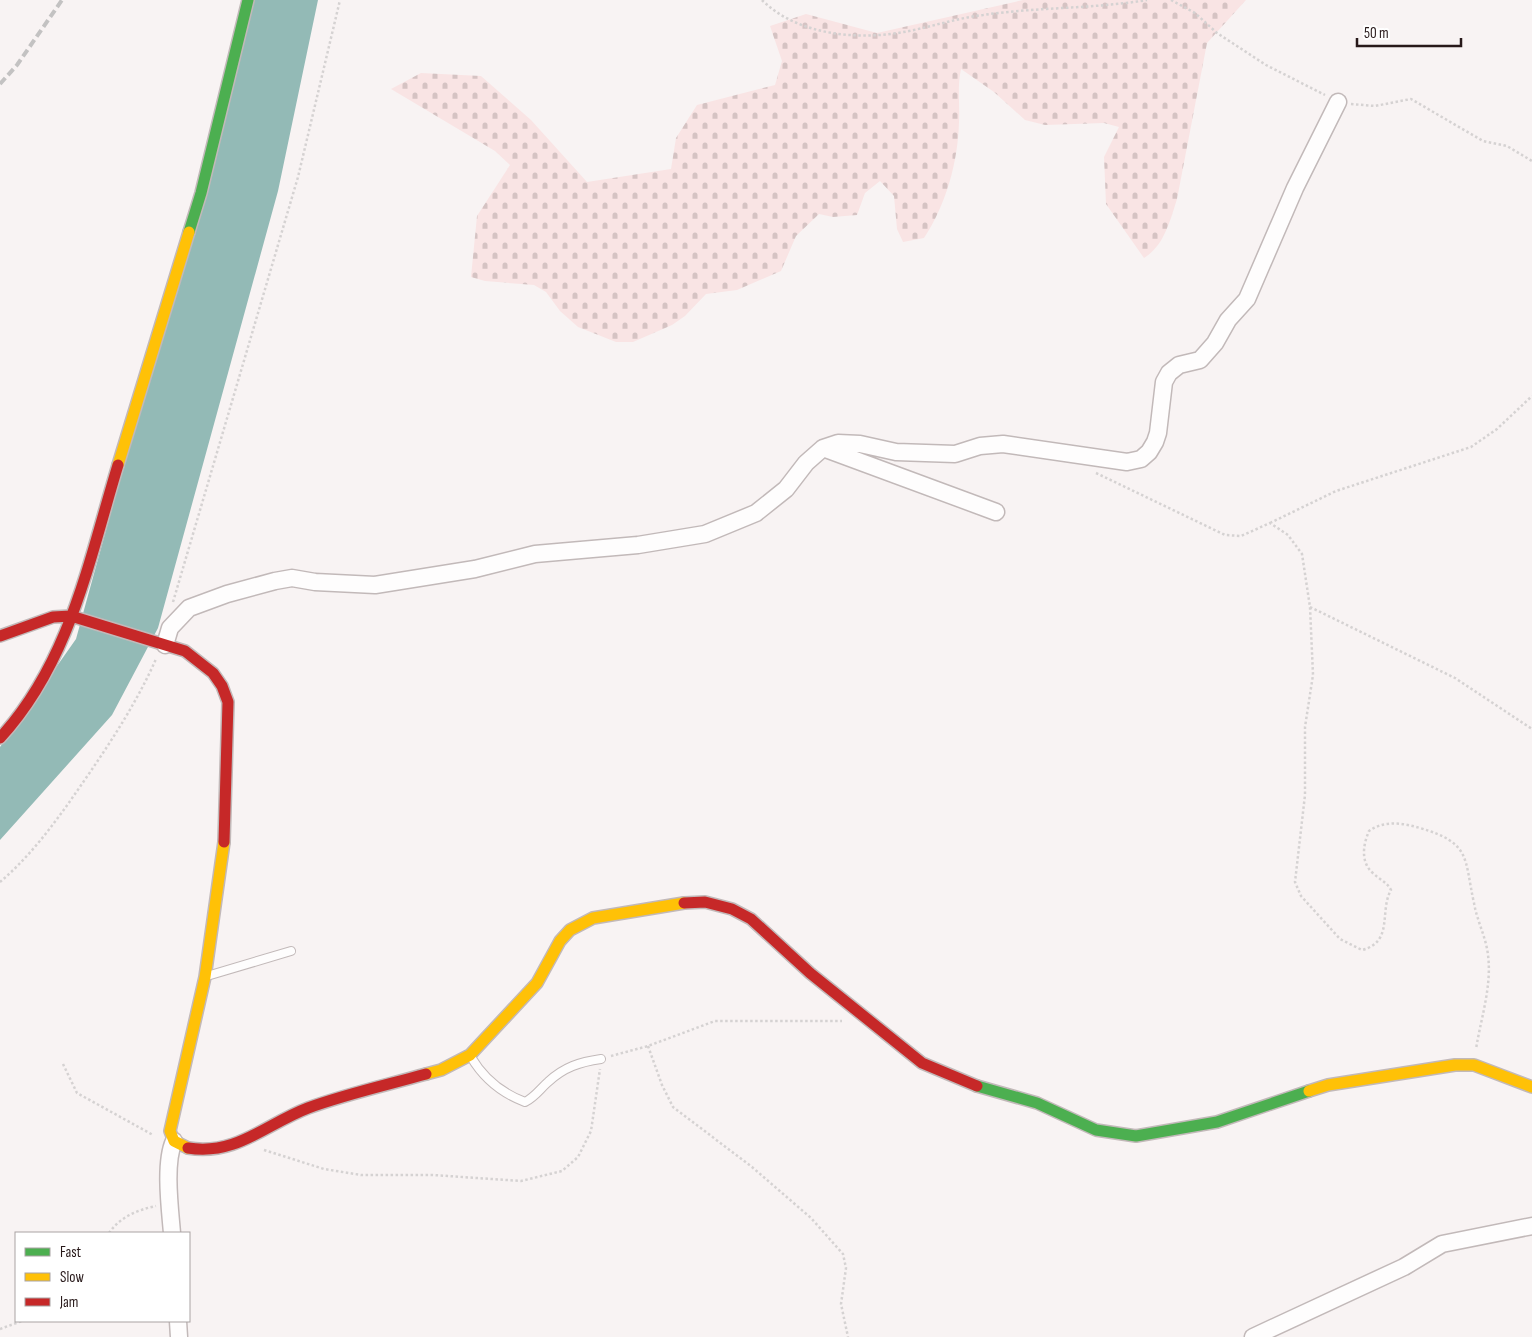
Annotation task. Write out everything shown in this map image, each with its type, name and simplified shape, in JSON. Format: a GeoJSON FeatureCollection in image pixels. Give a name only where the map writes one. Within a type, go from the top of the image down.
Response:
{"type":"FeatureCollection","features":[{"type":"Feature","properties":{"kind":"street"},"geometry":{"type":"LineString","coordinates":[[0,738],[11,728],[52,665],[74,617],[201,193],[248,0]]}},
{"type":"Feature","properties":{"kind":"street"},"geometry":{"type":"LineString","coordinates":[[161,644],[170,628],[189,608],[227,594],[275,581],[292,578],[338,584],[375,585],[475,569],[535,554],[638,545],[705,534],[756,513],[786,489],[806,463],[823,448],[838,443],[860,444],[896,452],[955,454],[980,446],[1003,444],[1127,462],[1141,458],[1149,452],[1158,433],[1164,382],[1169,374],[1179,365],[1200,360],[1215,343],[1228,320],[1247,299],[1296,188],[1338,102]]}},
{"type":"Feature","properties":{"kind":"street"},"geometry":{"type":"LineString","coordinates":[[823,448],[996,512]]}},
{"type":"Feature","properties":{"kind":"street"},"geometry":{"type":"LineString","coordinates":[[0,636],[53,617],[74,617],[185,651],[213,673],[222,686],[228,702],[224,839],[206,977],[171,1120],[170,1131],[174,1141],[170,1156],[172,1232]]}},
{"type":"Feature","properties":{"kind":"street"},"geometry":{"type":"LineString","coordinates":[[174,1141],[188,1148],[205,1150],[225,1148],[308,1108],[441,1070],[470,1055],[537,983],[570,930],[593,918],[673,904],[705,902],[732,908],[751,919],[810,973],[922,1063],[936,1070],[1037,1103],[1096,1130],[1136,1136],[1217,1122],[1328,1085],[1455,1065],[1474,1065],[1532,1087]]}},
{"type":"Feature","properties":{"kind":"street"},"geometry":{"type":"LineString","coordinates":[[1253,1337],[1396,1271],[1442,1244],[1532,1226]]}},
{"type":"Feature","properties":{"kind":"street"},"geometry":{"type":"LineString","coordinates":[[178,1322],[179,1337]]}},
{"type":"Feature","properties":{"kind":"lane"},"geometry":{"type":"LineString","coordinates":[[206,977],[291,951]]}},
{"type":"Feature","properties":{"kind":"lane"},"geometry":{"type":"LineString","coordinates":[[470,1055],[479,1071],[491,1083],[510,1096],[525,1102],[535,1097],[548,1082],[567,1067],[601,1058]]}},
{"type":"Feature","properties":{"kind":"path"},"geometry":{"type":"LineString","coordinates":[[173,603],[298,177],[340,0]]}},
{"type":"Feature","properties":{"kind":"path"},"geometry":{"type":"LineString","coordinates":[[762,0],[783,18],[801,25],[824,31],[872,36],[908,31],[982,15],[1147,0]]}},
{"type":"Feature","properties":{"kind":"path"},"geometry":{"type":"LineString","coordinates":[[1171,0],[1195,13],[1217,33],[1266,65],[1338,102],[1374,106],[1411,99],[1483,141],[1507,146],[1532,161]]}},
{"type":"Feature","properties":{"kind":"path"},"geometry":{"type":"LineString","coordinates":[[1091,472],[1225,535],[1241,536],[1336,490],[1471,448],[1498,429],[1532,396]]}},
{"type":"Feature","properties":{"kind":"path"},"geometry":{"type":"LineString","coordinates":[[1270,523],[1288,535],[1302,554],[1310,607],[1313,675],[1304,736],[1305,795],[1295,882],[1301,896],[1340,939],[1362,950],[1375,944],[1382,934],[1386,920],[1385,902],[1391,890],[1387,883],[1372,873],[1365,863],[1364,842],[1369,830],[1384,824],[1414,826],[1434,832],[1460,848],[1469,870],[1474,903],[1488,956],[1487,988],[1474,1065]]}},
{"type":"Feature","properties":{"kind":"path"},"geometry":{"type":"LineString","coordinates":[[1310,607],[1455,678],[1532,728]]}},
{"type":"Feature","properties":{"kind":"path"},"geometry":{"type":"LineString","coordinates":[[0,882],[51,827],[94,768],[131,708],[161,644]]}},
{"type":"Feature","properties":{"kind":"path"},"geometry":{"type":"LineString","coordinates":[[256,1148],[290,1156],[324,1169],[361,1176],[433,1175],[522,1181],[562,1171],[578,1157],[591,1130],[601,1058],[648,1046],[715,1021],[869,1020]]}},
{"type":"Feature","properties":{"kind":"path"},"geometry":{"type":"LineString","coordinates":[[648,1046],[662,1085],[673,1106],[752,1167],[796,1205],[843,1254],[846,1268],[840,1304],[848,1337]]}},
{"type":"Feature","properties":{"kind":"path"},"geometry":{"type":"LineString","coordinates":[[63,1064],[77,1093],[157,1138],[174,1141]]}},
{"type":"Feature","properties":{"kind":"path"},"geometry":{"type":"LineString","coordinates":[[110,1232],[114,1225],[141,1209],[170,1203]]}},
{"type":"Feature","properties":{"kind":"path"},"geometry":{"type":"LineString","coordinates":[[0,1329],[19,1322]]}},
{"type":"Feature","properties":{"kind":"green space"},"geometry":{"type":"Polygon","coordinates":[[[1023,0],[1246,0],[1207,43],[1177,199],[1169,224],[1161,240],[1157,247],[1144,258],[1106,204],[1104,157],[1119,127],[1104,123],[1045,125],[1025,120],[994,92],[961,69],[958,137],[953,168],[939,212],[924,238],[903,242],[897,229],[894,196],[880,181],[865,193],[857,215],[833,217],[819,214],[796,236],[781,271],[737,290],[706,294],[685,316],[672,325],[633,342],[616,342],[578,327],[560,311],[546,292],[534,285],[485,281],[471,277],[477,216],[510,165],[495,151],[391,89],[421,73],[481,76],[531,120],[587,182],[671,169],[676,138],[697,105],[775,85],[782,61],[770,26],[806,14],[877,33],[1023,0]]]}},
{"type":"Feature","properties":{"kind":"water"},"geometry":{"type":"Polygon","coordinates":[[[252,0],[318,0],[278,191],[158,628],[112,715],[0,840],[0,747],[76,639],[252,0]]]}},
{"type":"Feature","properties":{"kind":"railway"},"geometry":{"type":"LineString","coordinates":[[0,84],[17,65],[62,0]]}},
{"type":"Feature","properties":{"kind":"traffic: fast"},"geometry":{"type":"LineString","coordinates":[[189,232],[201,193],[248,0]]}},
{"type":"Feature","properties":{"kind":"traffic: fast"},"geometry":{"type":"LineString","coordinates":[[977,1086],[1037,1103],[1096,1130],[1136,1136],[1217,1122],[1309,1091]]}},
{"type":"Feature","properties":{"kind":"traffic: slow"},"geometry":{"type":"LineString","coordinates":[[118,465],[189,232]]}},
{"type":"Feature","properties":{"kind":"traffic: slow"},"geometry":{"type":"LineString","coordinates":[[188,1148],[174,1141],[170,1131],[205,977],[224,842]]}},
{"type":"Feature","properties":{"kind":"traffic: slow"},"geometry":{"type":"LineString","coordinates":[[426,1074],[441,1070],[470,1055],[537,983],[560,941],[570,930],[593,918],[684,903]]}},
{"type":"Feature","properties":{"kind":"traffic: slow"},"geometry":{"type":"LineString","coordinates":[[1309,1091],[1328,1085],[1455,1065],[1474,1065],[1532,1087]]}},
{"type":"Feature","properties":{"kind":"traffic: jam"},"geometry":{"type":"LineString","coordinates":[[0,738],[24,708],[44,677],[60,643],[86,573],[118,465]]}},
{"type":"Feature","properties":{"kind":"traffic: jam"},"geometry":{"type":"LineString","coordinates":[[0,636],[53,617],[71,616],[185,651],[213,673],[222,686],[228,702],[224,842]]}},
{"type":"Feature","properties":{"kind":"traffic: jam"},"geometry":{"type":"LineString","coordinates":[[684,903],[705,902],[732,909],[751,919],[810,973],[922,1063],[977,1086]]}},
{"type":"Feature","properties":{"kind":"traffic: jam"},"geometry":{"type":"LineString","coordinates":[[188,1148],[205,1149],[236,1143],[308,1108],[426,1074]]}}]}
